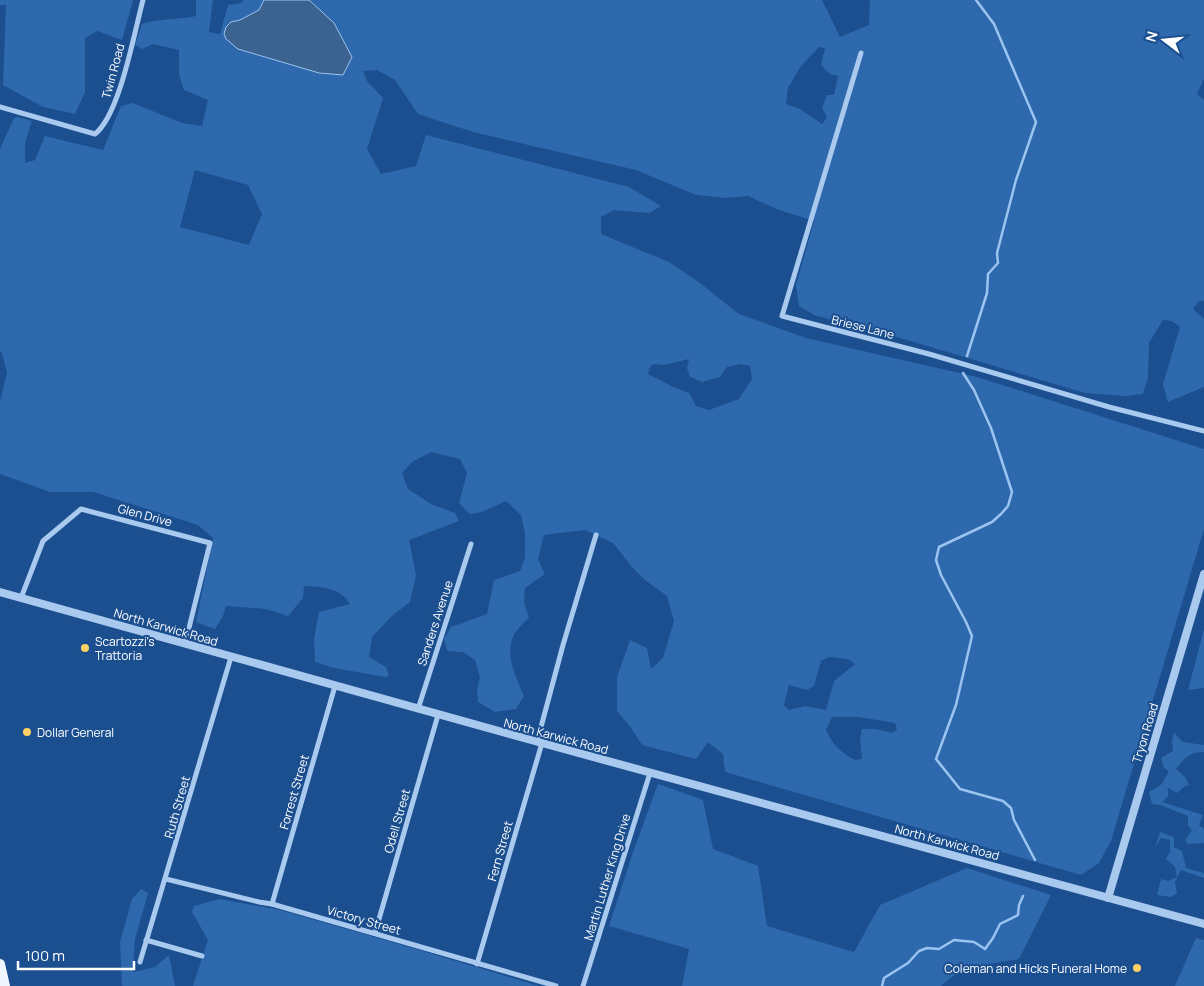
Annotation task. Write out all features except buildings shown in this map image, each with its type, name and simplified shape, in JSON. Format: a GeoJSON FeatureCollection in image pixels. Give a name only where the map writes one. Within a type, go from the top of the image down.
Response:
{"type":"FeatureCollection","features":[{"type":"Feature","properties":{"kind":"main road"},"geometry":{"type":"LineString","coordinates":[[0,964],[5,986]]}},
{"type":"Feature","properties":{"kind":"street","name":"Twin Road"},"geometry":{"type":"LineString","coordinates":[[0,107],[95,134],[102,128],[116,104],[143,0]]}},
{"type":"Feature","properties":{"kind":"street","name":"Briese Lane"},"geometry":{"type":"LineString","coordinates":[[861,53],[782,316],[929,354],[1109,407],[1204,431]]}},
{"type":"Feature","properties":{"kind":"street","name":"Glen Drive"},"geometry":{"type":"LineString","coordinates":[[21,598],[43,541],[81,509],[210,543],[185,644]]}},
{"type":"Feature","properties":{"kind":"street","name":"Fern Street"},"geometry":{"type":"LineString","coordinates":[[477,964],[596,535]]}},
{"type":"Feature","properties":{"kind":"street","name":"Sanders Avenue"},"geometry":{"type":"LineString","coordinates":[[418,709],[471,544]]}},
{"type":"Feature","properties":{"kind":"street","name":"Tryon Road"},"geometry":{"type":"LineString","coordinates":[[1108,898],[1204,574]]}},
{"type":"Feature","properties":{"kind":"street","name":"North Karwick Road"},"geometry":{"type":"LineString","coordinates":[[0,592],[539,743],[1204,924]]}},
{"type":"Feature","properties":{"kind":"street","name":"Ruth Street"},"geometry":{"type":"LineString","coordinates":[[140,962],[232,657]]}},
{"type":"Feature","properties":{"kind":"street","name":"Forrest Street"},"geometry":{"type":"LineString","coordinates":[[272,904],[335,686]]}},
{"type":"Feature","properties":{"kind":"street","name":"Odell Street"},"geometry":{"type":"LineString","coordinates":[[375,933],[438,714]]}},
{"type":"Feature","properties":{"kind":"street","name":"Martin Luther King Drive"},"geometry":{"type":"LineString","coordinates":[[583,986],[650,773]]}},
{"type":"Feature","properties":{"kind":"street","name":"Victory Street"},"geometry":{"type":"LineString","coordinates":[[166,878],[272,904],[556,986]]}},
{"type":"Feature","properties":{"kind":"street"},"geometry":{"type":"LineString","coordinates":[[146,940],[202,956]]}},
{"type":"Feature","properties":{"kind":"shaded area"},"geometry":{"type":"Polygon","coordinates":[[[0,0],[133,0],[122,40],[97,31],[85,38],[85,92],[75,114],[43,107],[3,85],[6,5],[0,5],[0,0]]]}},
{"type":"Feature","properties":{"kind":"shaded area"},"geometry":{"type":"Polygon","coordinates":[[[196,0],[213,0],[209,32],[220,34],[228,5],[241,3],[244,0],[264,0],[259,10],[240,20],[334,23],[309,0],[822,0],[840,37],[869,25],[870,0],[1204,0],[1204,79],[1197,94],[1204,100],[1204,301],[1199,301],[1193,309],[1204,319],[1204,387],[1168,402],[1163,384],[1180,327],[1172,321],[1163,320],[1149,343],[1148,377],[1143,394],[1124,396],[1085,393],[897,337],[814,315],[799,306],[796,285],[814,221],[779,210],[748,196],[726,198],[696,195],[636,170],[473,132],[418,114],[395,80],[377,70],[363,71],[367,81],[383,98],[367,149],[381,174],[416,166],[426,135],[629,187],[661,206],[650,213],[614,210],[601,217],[601,234],[669,262],[700,283],[739,314],[806,338],[977,377],[1204,449],[1204,529],[1111,841],[1099,863],[1081,875],[725,772],[723,754],[708,742],[696,759],[642,745],[617,711],[617,677],[630,640],[647,648],[651,669],[663,658],[674,621],[667,596],[645,580],[613,543],[585,530],[544,535],[538,559],[545,574],[525,588],[524,603],[529,617],[515,633],[511,643],[512,666],[524,696],[516,709],[495,712],[478,702],[477,690],[480,677],[475,660],[463,652],[447,651],[444,639],[451,627],[487,614],[494,580],[520,571],[525,558],[525,533],[521,515],[506,501],[482,512],[470,514],[459,503],[467,473],[460,459],[431,452],[412,462],[402,473],[408,489],[431,504],[455,513],[459,521],[409,540],[416,575],[410,602],[393,615],[372,637],[369,657],[386,667],[389,676],[385,677],[334,668],[315,662],[314,639],[319,612],[350,604],[346,598],[336,591],[304,586],[303,598],[288,616],[266,609],[226,606],[223,616],[215,629],[196,622],[213,538],[198,525],[93,492],[50,492],[0,474],[0,401],[7,373],[2,353],[0,352],[0,149],[14,118],[18,117],[32,121],[25,143],[25,163],[35,160],[45,136],[103,150],[121,106],[133,103],[182,123],[202,126],[208,100],[184,90],[179,75],[179,50],[153,44],[142,49],[135,45],[142,24],[196,16],[196,0]],[[819,47],[801,66],[788,88],[786,104],[800,109],[822,124],[827,117],[822,108],[827,95],[834,95],[838,76],[830,74],[821,65],[825,48],[819,47]],[[195,170],[180,227],[249,245],[262,214],[248,185],[195,170]],[[689,359],[664,365],[653,364],[648,374],[689,393],[696,406],[709,410],[739,399],[752,379],[750,366],[741,364],[727,367],[720,377],[702,382],[690,377],[687,368],[689,359]],[[829,657],[821,661],[814,686],[807,690],[789,685],[784,705],[789,710],[805,706],[826,710],[834,681],[855,664],[848,659],[829,657]],[[832,717],[826,730],[831,740],[845,754],[855,760],[862,759],[860,740],[862,729],[876,729],[892,733],[897,729],[895,723],[859,717],[832,717]]]}},
{"type":"Feature","properties":{"kind":"shaded area"},"geometry":{"type":"Polygon","coordinates":[[[264,0],[309,0],[334,23],[352,57],[343,75],[319,73],[238,49],[226,39],[224,34],[226,27],[231,22],[240,20],[259,10],[264,0]]]}},
{"type":"Feature","properties":{"kind":"shaded area"},"geometry":{"type":"Polygon","coordinates":[[[1204,629],[1204,688],[1188,690],[1204,629]]]}},
{"type":"Feature","properties":{"kind":"shaded area"},"geometry":{"type":"Polygon","coordinates":[[[1174,733],[1183,742],[1204,745],[1204,752],[1191,754],[1179,765],[1176,769],[1185,777],[1189,785],[1177,793],[1168,788],[1168,796],[1162,802],[1203,815],[1199,825],[1204,829],[1204,843],[1188,844],[1185,840],[1192,830],[1188,825],[1188,816],[1160,805],[1152,804],[1149,792],[1162,784],[1169,771],[1164,768],[1161,758],[1173,751],[1172,741],[1174,733]]]}},
{"type":"Feature","properties":{"kind":"shaded area"},"geometry":{"type":"Polygon","coordinates":[[[658,784],[703,800],[713,849],[758,866],[767,926],[854,952],[880,905],[967,868],[1051,895],[1019,959],[963,968],[941,986],[682,986],[689,949],[609,926],[658,784]]]}},
{"type":"Feature","properties":{"kind":"shaded area"},"geometry":{"type":"Polygon","coordinates":[[[1160,832],[1174,837],[1174,847],[1182,851],[1186,868],[1204,873],[1204,878],[1181,870],[1175,882],[1177,893],[1171,897],[1157,895],[1161,879],[1168,881],[1177,877],[1175,867],[1166,859],[1170,852],[1170,840],[1161,838],[1155,848],[1160,832]]]}},
{"type":"Feature","properties":{"kind":"shaded area"},"geometry":{"type":"Polygon","coordinates":[[[141,889],[148,893],[135,939],[133,972],[155,967],[169,955],[175,986],[122,986],[120,942],[132,899],[141,889]]]}},
{"type":"Feature","properties":{"kind":"shaded area"},"geometry":{"type":"Polygon","coordinates":[[[219,899],[280,910],[539,986],[193,986],[208,940],[192,912],[194,906],[219,899]]]}},
{"type":"Feature","properties":{"kind":"shaded area"},"geometry":{"type":"Polygon","coordinates":[[[1196,938],[1204,940],[1204,986],[1175,986],[1196,938]]]}},
{"type":"Feature","properties":{"kind":"waterway"},"geometry":{"type":"LineString","coordinates":[[967,356],[987,293],[988,274],[998,263],[997,253],[1016,180],[1036,122],[994,24],[976,0]]}},
{"type":"Feature","properties":{"kind":"waterway"},"geometry":{"type":"LineString","coordinates":[[963,373],[974,390],[991,428],[1012,492],[1008,506],[992,522],[939,547],[936,560],[941,575],[972,636],[956,705],[936,759],[960,789],[1003,801],[1011,808],[1014,820],[1035,860]]}},
{"type":"Feature","properties":{"kind":"waterway"},"geometry":{"type":"LineString","coordinates":[[882,986],[884,978],[908,963],[919,951],[927,948],[939,949],[954,940],[974,942],[985,949],[1000,924],[1018,915],[1019,905],[1023,896]]}},
{"type":"Feature","properties":{"kind":"place","name":"Scartozzi's Trattoria"},"geometry":{"type":"Point","coordinates":[85,648]}},
{"type":"Feature","properties":{"kind":"place","name":"Dollar General"},"geometry":{"type":"Point","coordinates":[27,732]}},
{"type":"Feature","properties":{"kind":"place","name":"Coleman and Hicks Funeral Home"},"geometry":{"type":"Point","coordinates":[1137,968]}}]}
